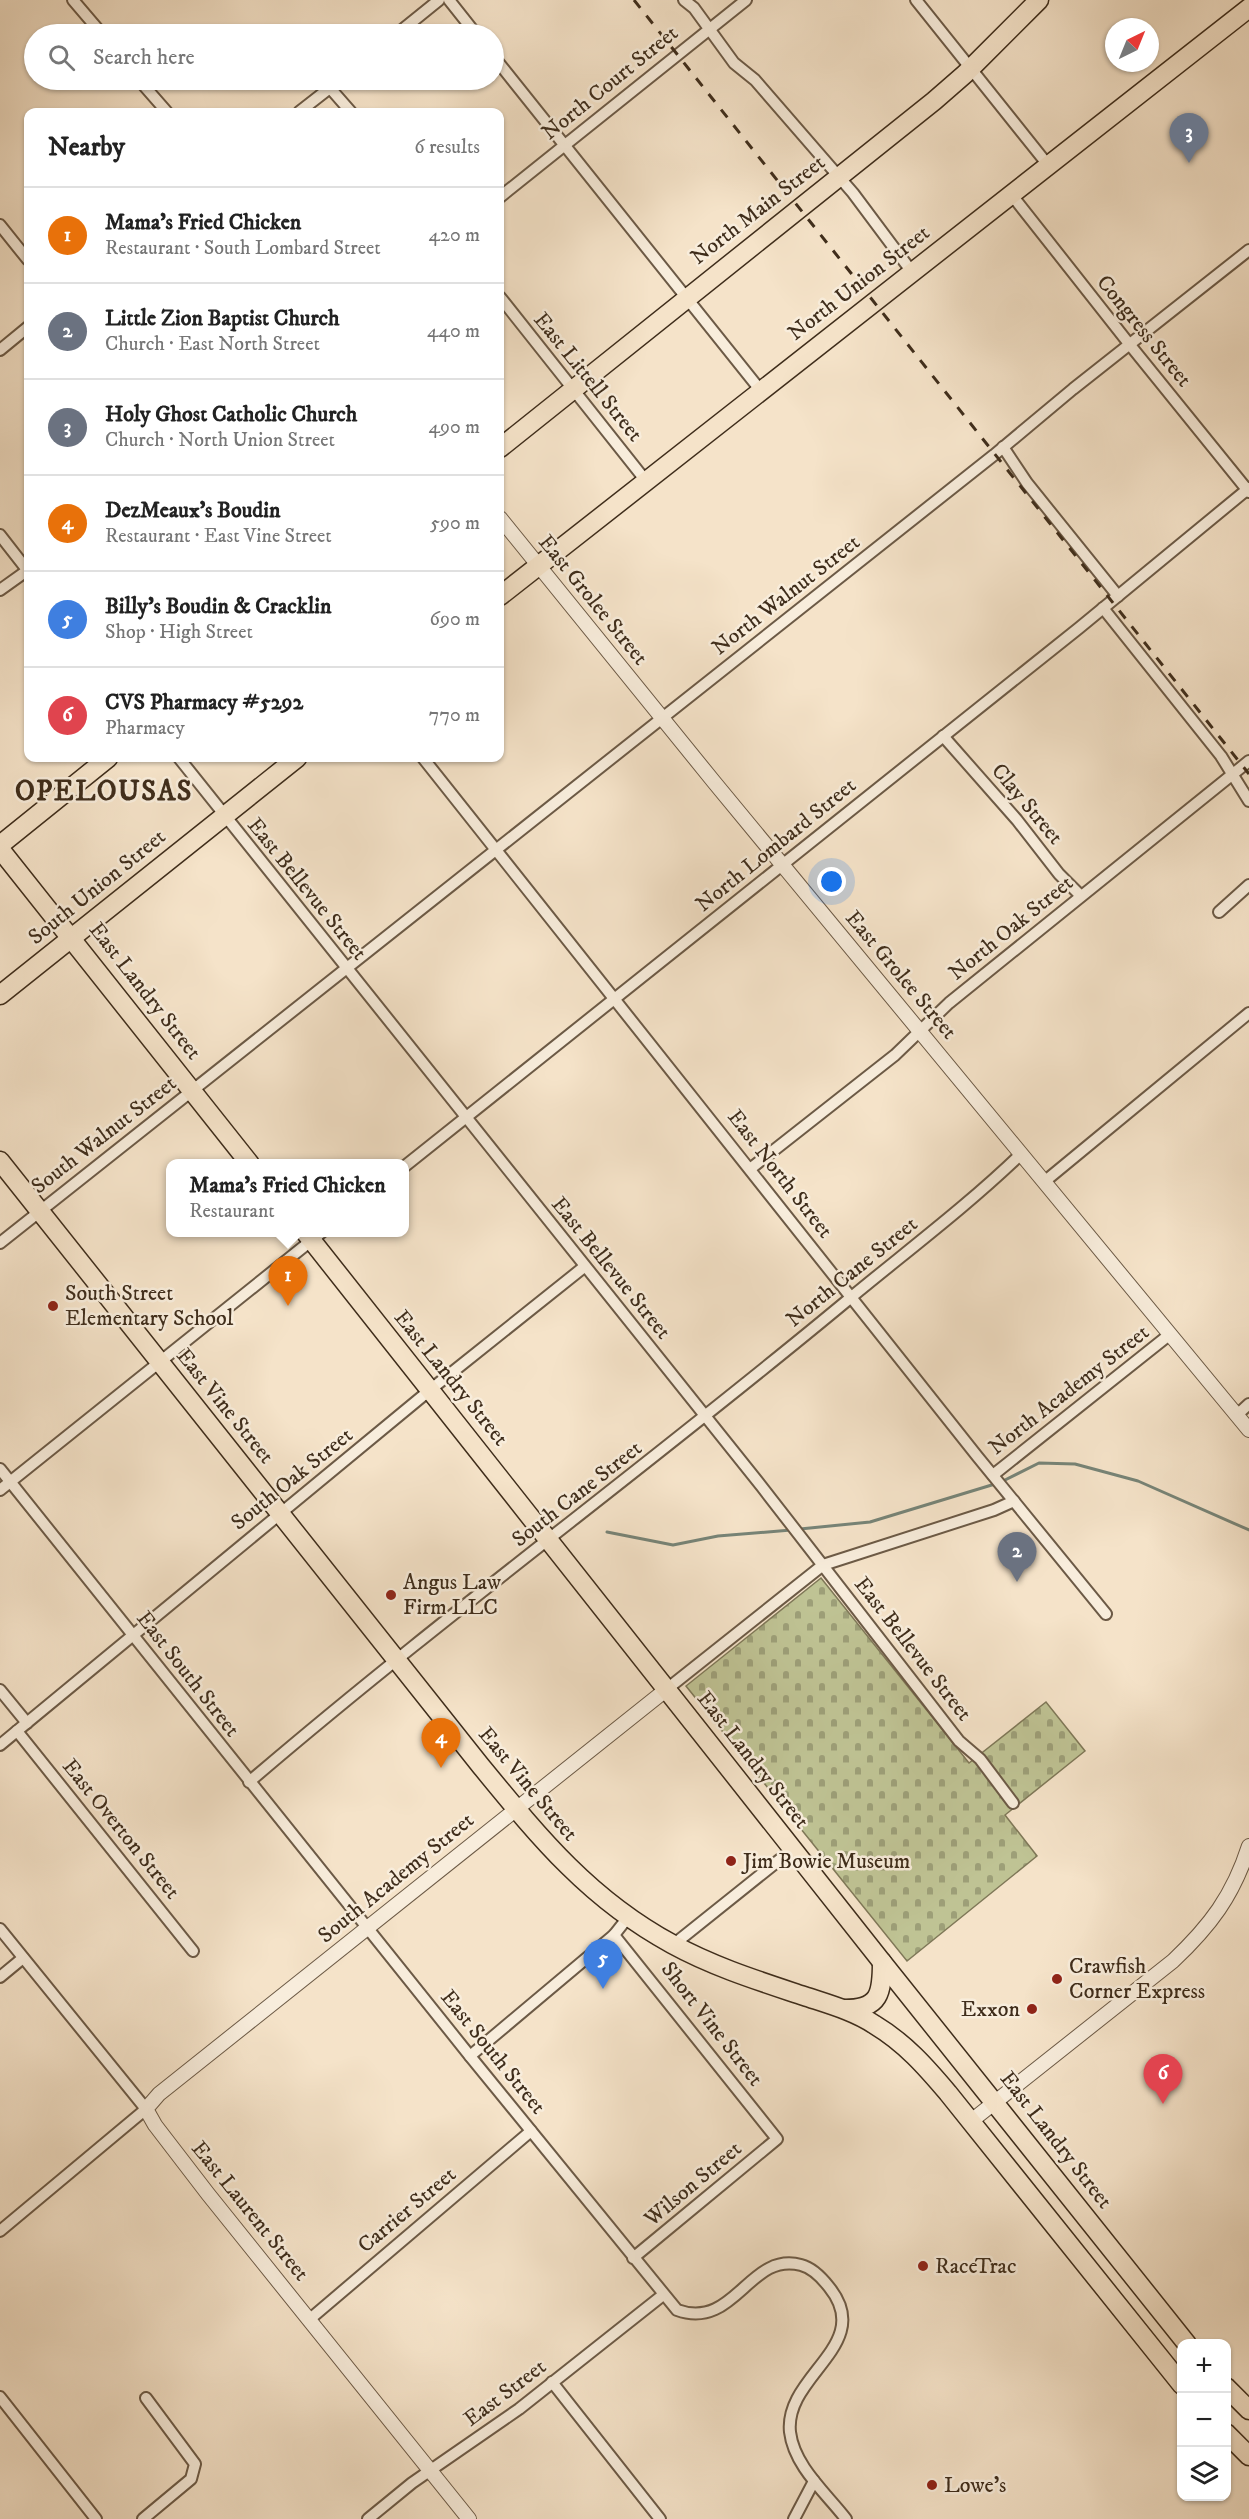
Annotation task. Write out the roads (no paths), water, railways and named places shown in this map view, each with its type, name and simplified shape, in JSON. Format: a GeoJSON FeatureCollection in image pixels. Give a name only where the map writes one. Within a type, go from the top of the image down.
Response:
{"type":"FeatureCollection","features":[{"type":"Feature","properties":{"kind":"main road","name":"North Main Street"},"geometry":{"type":"LineString","coordinates":[[504,445],[971,68],[1039,0]]}},
{"type":"Feature","properties":{"kind":"main road","name":"North Union Street"},"geometry":{"type":"LineString","coordinates":[[504,593],[1249,8]]}},
{"type":"Feature","properties":{"kind":"main road"},"geometry":{"type":"LineString","coordinates":[[0,847],[103,762]]}},
{"type":"Feature","properties":{"kind":"main road"},"geometry":{"type":"LineString","coordinates":[[224,816],[292,762]]}},
{"type":"Feature","properties":{"kind":"main road","name":"South Union Street"},"geometry":{"type":"LineString","coordinates":[[0,995],[224,816]]}},
{"type":"Feature","properties":{"kind":"main road","name":"East Landry Street"},"geometry":{"type":"LineString","coordinates":[[0,847],[246,1159]]}},
{"type":"Feature","properties":{"kind":"main road","name":"East Vine Street"},"geometry":{"type":"LineString","coordinates":[[0,1161],[516,1809],[578,1878],[629,1916],[674,1945],[717,1966],[844,2009],[874,2023],[910,2050],[1177,2379]]}},
{"type":"Feature","properties":{"kind":"main road","name":"East Landry Street"},"geometry":{"type":"LineString","coordinates":[[315,1237],[430,1390],[882,1962],[1184,2339]]}},
{"type":"Feature","properties":{"kind":"main road"},"geometry":{"type":"LineString","coordinates":[[844,2009],[860,2009],[874,2001],[881,1985],[882,1962]]}},
{"type":"Feature","properties":{"kind":"main road"},"geometry":{"type":"LineString","coordinates":[[1231,2391],[1249,2410]]}},
{"type":"Feature","properties":{"kind":"main road"},"geometry":{"type":"LineString","coordinates":[[1231,2437],[1249,2456]]}},
{"type":"Feature","properties":{"kind":"street"},"geometry":{"type":"LineString","coordinates":[[73,0],[93,24]]}},
{"type":"Feature","properties":{"kind":"street"},"geometry":{"type":"LineString","coordinates":[[409,24],[439,0]]}},
{"type":"Feature","properties":{"kind":"street"},"geometry":{"type":"LineString","coordinates":[[449,0],[468,24]]}},
{"type":"Feature","properties":{"kind":"street"},"geometry":{"type":"LineString","coordinates":[[684,0],[694,8],[734,63],[755,80],[838,177],[912,272]]}},
{"type":"Feature","properties":{"kind":"street","name":"North Court Street"},"geometry":{"type":"LineString","coordinates":[[504,194],[746,0]]}},
{"type":"Feature","properties":{"kind":"street"},"geometry":{"type":"LineString","coordinates":[[916,0],[1048,165]]}},
{"type":"Feature","properties":{"kind":"street"},"geometry":{"type":"LineString","coordinates":[[504,70],[761,391]]}},
{"type":"Feature","properties":{"kind":"street"},"geometry":{"type":"LineString","coordinates":[[148,90],[164,108]]}},
{"type":"Feature","properties":{"kind":"street"},"geometry":{"type":"LineString","coordinates":[[304,108],[327,90]]}},
{"type":"Feature","properties":{"kind":"street"},"geometry":{"type":"LineString","coordinates":[[332,90],[348,108]]}},
{"type":"Feature","properties":{"kind":"street","name":"Congress Street"},"geometry":{"type":"LineString","coordinates":[[1011,194],[1248,490]]}},
{"type":"Feature","properties":{"kind":"street"},"geometry":{"type":"LineString","coordinates":[[0,225],[24,256]]}},
{"type":"Feature","properties":{"kind":"street","name":"North Walnut Street"},"geometry":{"type":"LineString","coordinates":[[346,969],[1249,250]]}},
{"type":"Feature","properties":{"kind":"street","name":"East Littell Street"},"geometry":{"type":"LineString","coordinates":[[504,302],[646,481]]}},
{"type":"Feature","properties":{"kind":"street"},"geometry":{"type":"LineString","coordinates":[[0,350],[24,330]]}},
{"type":"Feature","properties":{"kind":"street"},"geometry":{"type":"LineString","coordinates":[[1003,447],[1221,756],[1249,801]]}},
{"type":"Feature","properties":{"kind":"street","name":"North Lombard Street"},"geometry":{"type":"LineString","coordinates":[[409,1163],[1248,490]]}},
{"type":"Feature","properties":{"kind":"street","name":"East Grolee Street"},"geometry":{"type":"LineString","coordinates":[[504,523],[782,865],[1249,1430]]}},
{"type":"Feature","properties":{"kind":"street"},"geometry":{"type":"LineString","coordinates":[[0,535],[24,565]]}},
{"type":"Feature","properties":{"kind":"street"},"geometry":{"type":"LineString","coordinates":[[0,590],[24,573]]}},
{"type":"Feature","properties":{"kind":"street","name":"Clay Street"},"geometry":{"type":"LineString","coordinates":[[944,736],[1017,820],[1059,874],[1082,896]]}},
{"type":"Feature","properties":{"kind":"street","name":"East Bellevue Street"},"geometry":{"type":"LineString","coordinates":[[182,762],[800,1536],[959,1741],[980,1759],[1013,1803]]}},
{"type":"Feature","properties":{"kind":"street","name":"East North Street"},"geometry":{"type":"LineString","coordinates":[[426,762],[994,1477],[1106,1614]]}},
{"type":"Feature","properties":{"kind":"street","name":"North Oak Street"},"geometry":{"type":"LineString","coordinates":[[750,1169],[832,1106],[920,1031],[949,1003],[1246,764]]}},
{"type":"Feature","properties":{"kind":"street"},"geometry":{"type":"LineString","coordinates":[[1219,912],[1249,885]]}},
{"type":"Feature","properties":{"kind":"street","name":"South Walnut Street"},"geometry":{"type":"LineString","coordinates":[[0,1243],[346,969]]}},
{"type":"Feature","properties":{"kind":"street"},"geometry":{"type":"LineString","coordinates":[[1044,1182],[1249,1013]]}},
{"type":"Feature","properties":{"kind":"street","name":"North Cane Street"},"geometry":{"type":"LineString","coordinates":[[705,1417],[989,1185],[1021,1155]]}},
{"type":"Feature","properties":{"kind":"street"},"geometry":{"type":"LineString","coordinates":[[0,1490],[311,1237]]}},
{"type":"Feature","properties":{"kind":"street","name":"South Oak Street"},"geometry":{"type":"LineString","coordinates":[[18,1731],[430,1390],[584,1267]]}},
{"type":"Feature","properties":{"kind":"street","name":"North Academy Street"},"geometry":{"type":"LineString","coordinates":[[994,1477],[1169,1335]]}},
{"type":"Feature","properties":{"kind":"street"},"geometry":{"type":"LineString","coordinates":[[1237,1415],[1249,1404]]}},
{"type":"Feature","properties":{"kind":"street","name":"South Cane Street"},"geometry":{"type":"LineString","coordinates":[[249,1782],[397,1661],[705,1417]]}},
{"type":"Feature","properties":{"kind":"street","name":"East South Street"},"geometry":{"type":"LineString","coordinates":[[0,1469],[249,1782],[677,2310],[692,2316],[707,2314],[719,2308],[762,2272],[774,2265],[788,2263],[802,2265],[815,2272],[825,2282],[841,2304],[843,2319],[841,2334],[835,2347],[801,2390],[790,2416],[792,2444],[814,2481],[846,2519]]}},
{"type":"Feature","properties":{"kind":"street"},"geometry":{"type":"LineString","coordinates":[[823,1565],[994,1510],[1014,1501]]}},
{"type":"Feature","properties":{"kind":"street","name":"South Academy Street"},"geometry":{"type":"LineString","coordinates":[[0,2231],[146,2109],[168,2087],[823,1565]]}},
{"type":"Feature","properties":{"kind":"street"},"geometry":{"type":"LineString","coordinates":[[0,1690],[27,1723]]}},
{"type":"Feature","properties":{"kind":"street"},"geometry":{"type":"LineString","coordinates":[[0,1745],[18,1731]]}},
{"type":"Feature","properties":{"kind":"street","name":"East Overton Street"},"geometry":{"type":"LineString","coordinates":[[18,1731],[193,1951]]}},
{"type":"Feature","properties":{"kind":"street"},"geometry":{"type":"LineString","coordinates":[[970,2122],[1173,1961],[1202,1934],[1225,1903],[1249,1846]]}},
{"type":"Feature","properties":{"kind":"street"},"geometry":{"type":"LineString","coordinates":[[674,1945],[793,1849]]}},
{"type":"Feature","properties":{"kind":"street"},"geometry":{"type":"LineString","coordinates":[[470,2056],[614,1935],[629,1916]]}},
{"type":"Feature","properties":{"kind":"street","name":"East Laurent Street"},"geometry":{"type":"LineString","coordinates":[[0,1929],[146,2109],[155,2125],[208,2194],[469,2519]]}},
{"type":"Feature","properties":{"kind":"street","name":"Short Vine Street"},"geometry":{"type":"LineString","coordinates":[[614,1935],[777,2139]]}},
{"type":"Feature","properties":{"kind":"street"},"geometry":{"type":"LineString","coordinates":[[0,1977],[23,1958]]}},
{"type":"Feature","properties":{"kind":"street","name":"Carrier Street"},"geometry":{"type":"LineString","coordinates":[[310,2319],[531,2131]]}},
{"type":"Feature","properties":{"kind":"street","name":"Wilson Street"},"geometry":{"type":"LineString","coordinates":[[633,2258],[777,2139]]}},
{"type":"Feature","properties":{"kind":"street","name":"East Street"},"geometry":{"type":"LineString","coordinates":[[368,2519],[430,2471],[519,2409],[663,2295]]}},
{"type":"Feature","properties":{"kind":"street"},"geometry":{"type":"LineString","coordinates":[[552,2382],[660,2519]]}},
{"type":"Feature","properties":{"kind":"street"},"geometry":{"type":"LineString","coordinates":[[143,2519],[191,2479],[195,2464],[146,2398]]}},
{"type":"Feature","properties":{"kind":"street"},"geometry":{"type":"LineString","coordinates":[[2,2405],[96,2519]]}},
{"type":"Feature","properties":{"kind":"street"},"geometry":{"type":"LineString","coordinates":[[794,2519],[814,2481]]}},
{"type":"Feature","properties":{"kind":"waterway"},"geometry":{"type":"LineString","coordinates":[[1001,1482],[1039,1463],[1075,1464],[1138,1481],[1249,1530]]}},
{"type":"Feature","properties":{"kind":"waterway"},"geometry":{"type":"LineString","coordinates":[[800,1529],[870,1522],[995,1484]]}},
{"type":"Feature","properties":{"kind":"waterway"},"geometry":{"type":"LineString","coordinates":[[607,1532],[673,1545],[718,1536],[791,1530]]}},
{"type":"Feature","properties":{"kind":"railway"},"geometry":{"type":"LineString","coordinates":[[634,0],[1249,774]]}},
{"type":"Feature","properties":{"kind":"place","name":"Holy Ghost Catholic Church"},"geometry":{"type":"Point","coordinates":[1189,163]}},
{"type":"Feature","properties":{"kind":"place","name":"South Street Elementary School"},"geometry":{"type":"Point","coordinates":[53,1306]}},
{"type":"Feature","properties":{"kind":"place","name":"Mama's Fried Chicken"},"geometry":{"type":"Point","coordinates":[288,1306]}},
{"type":"Feature","properties":{"kind":"place","name":"Little Zion Baptist Church"},"geometry":{"type":"Point","coordinates":[1017,1582]}},
{"type":"Feature","properties":{"kind":"place","name":"Angus Law Firm LLC"},"geometry":{"type":"Point","coordinates":[391,1595]}},
{"type":"Feature","properties":{"kind":"place","name":"DezMeaux's Boudin"},"geometry":{"type":"Point","coordinates":[441,1768]}},
{"type":"Feature","properties":{"kind":"place","name":"Jim Bowie Museum"},"geometry":{"type":"Point","coordinates":[731,1861]}},
{"type":"Feature","properties":{"kind":"place","name":"Crawfish Corner Express"},"geometry":{"type":"Point","coordinates":[1057,1979]}},
{"type":"Feature","properties":{"kind":"place","name":"Billy's Boudin & Cracklin"},"geometry":{"type":"Point","coordinates":[603,1989]}},
{"type":"Feature","properties":{"kind":"place","name":"Exxon"},"geometry":{"type":"Point","coordinates":[1032,2009]}},
{"type":"Feature","properties":{"kind":"place","name":"CVS Pharmacy #5292"},"geometry":{"type":"Point","coordinates":[1163,2104]}},
{"type":"Feature","properties":{"kind":"place","name":"RaceTrac"},"geometry":{"type":"Point","coordinates":[923,2266]}},
{"type":"Feature","properties":{"kind":"place","name":"Lowe's"},"geometry":{"type":"Point","coordinates":[932,2485]}},
{"type":"Feature","properties":{"kind":"district","name":"OPELOUSAS"},"geometry":{"type":"Point","coordinates":[104,791]}}]}
